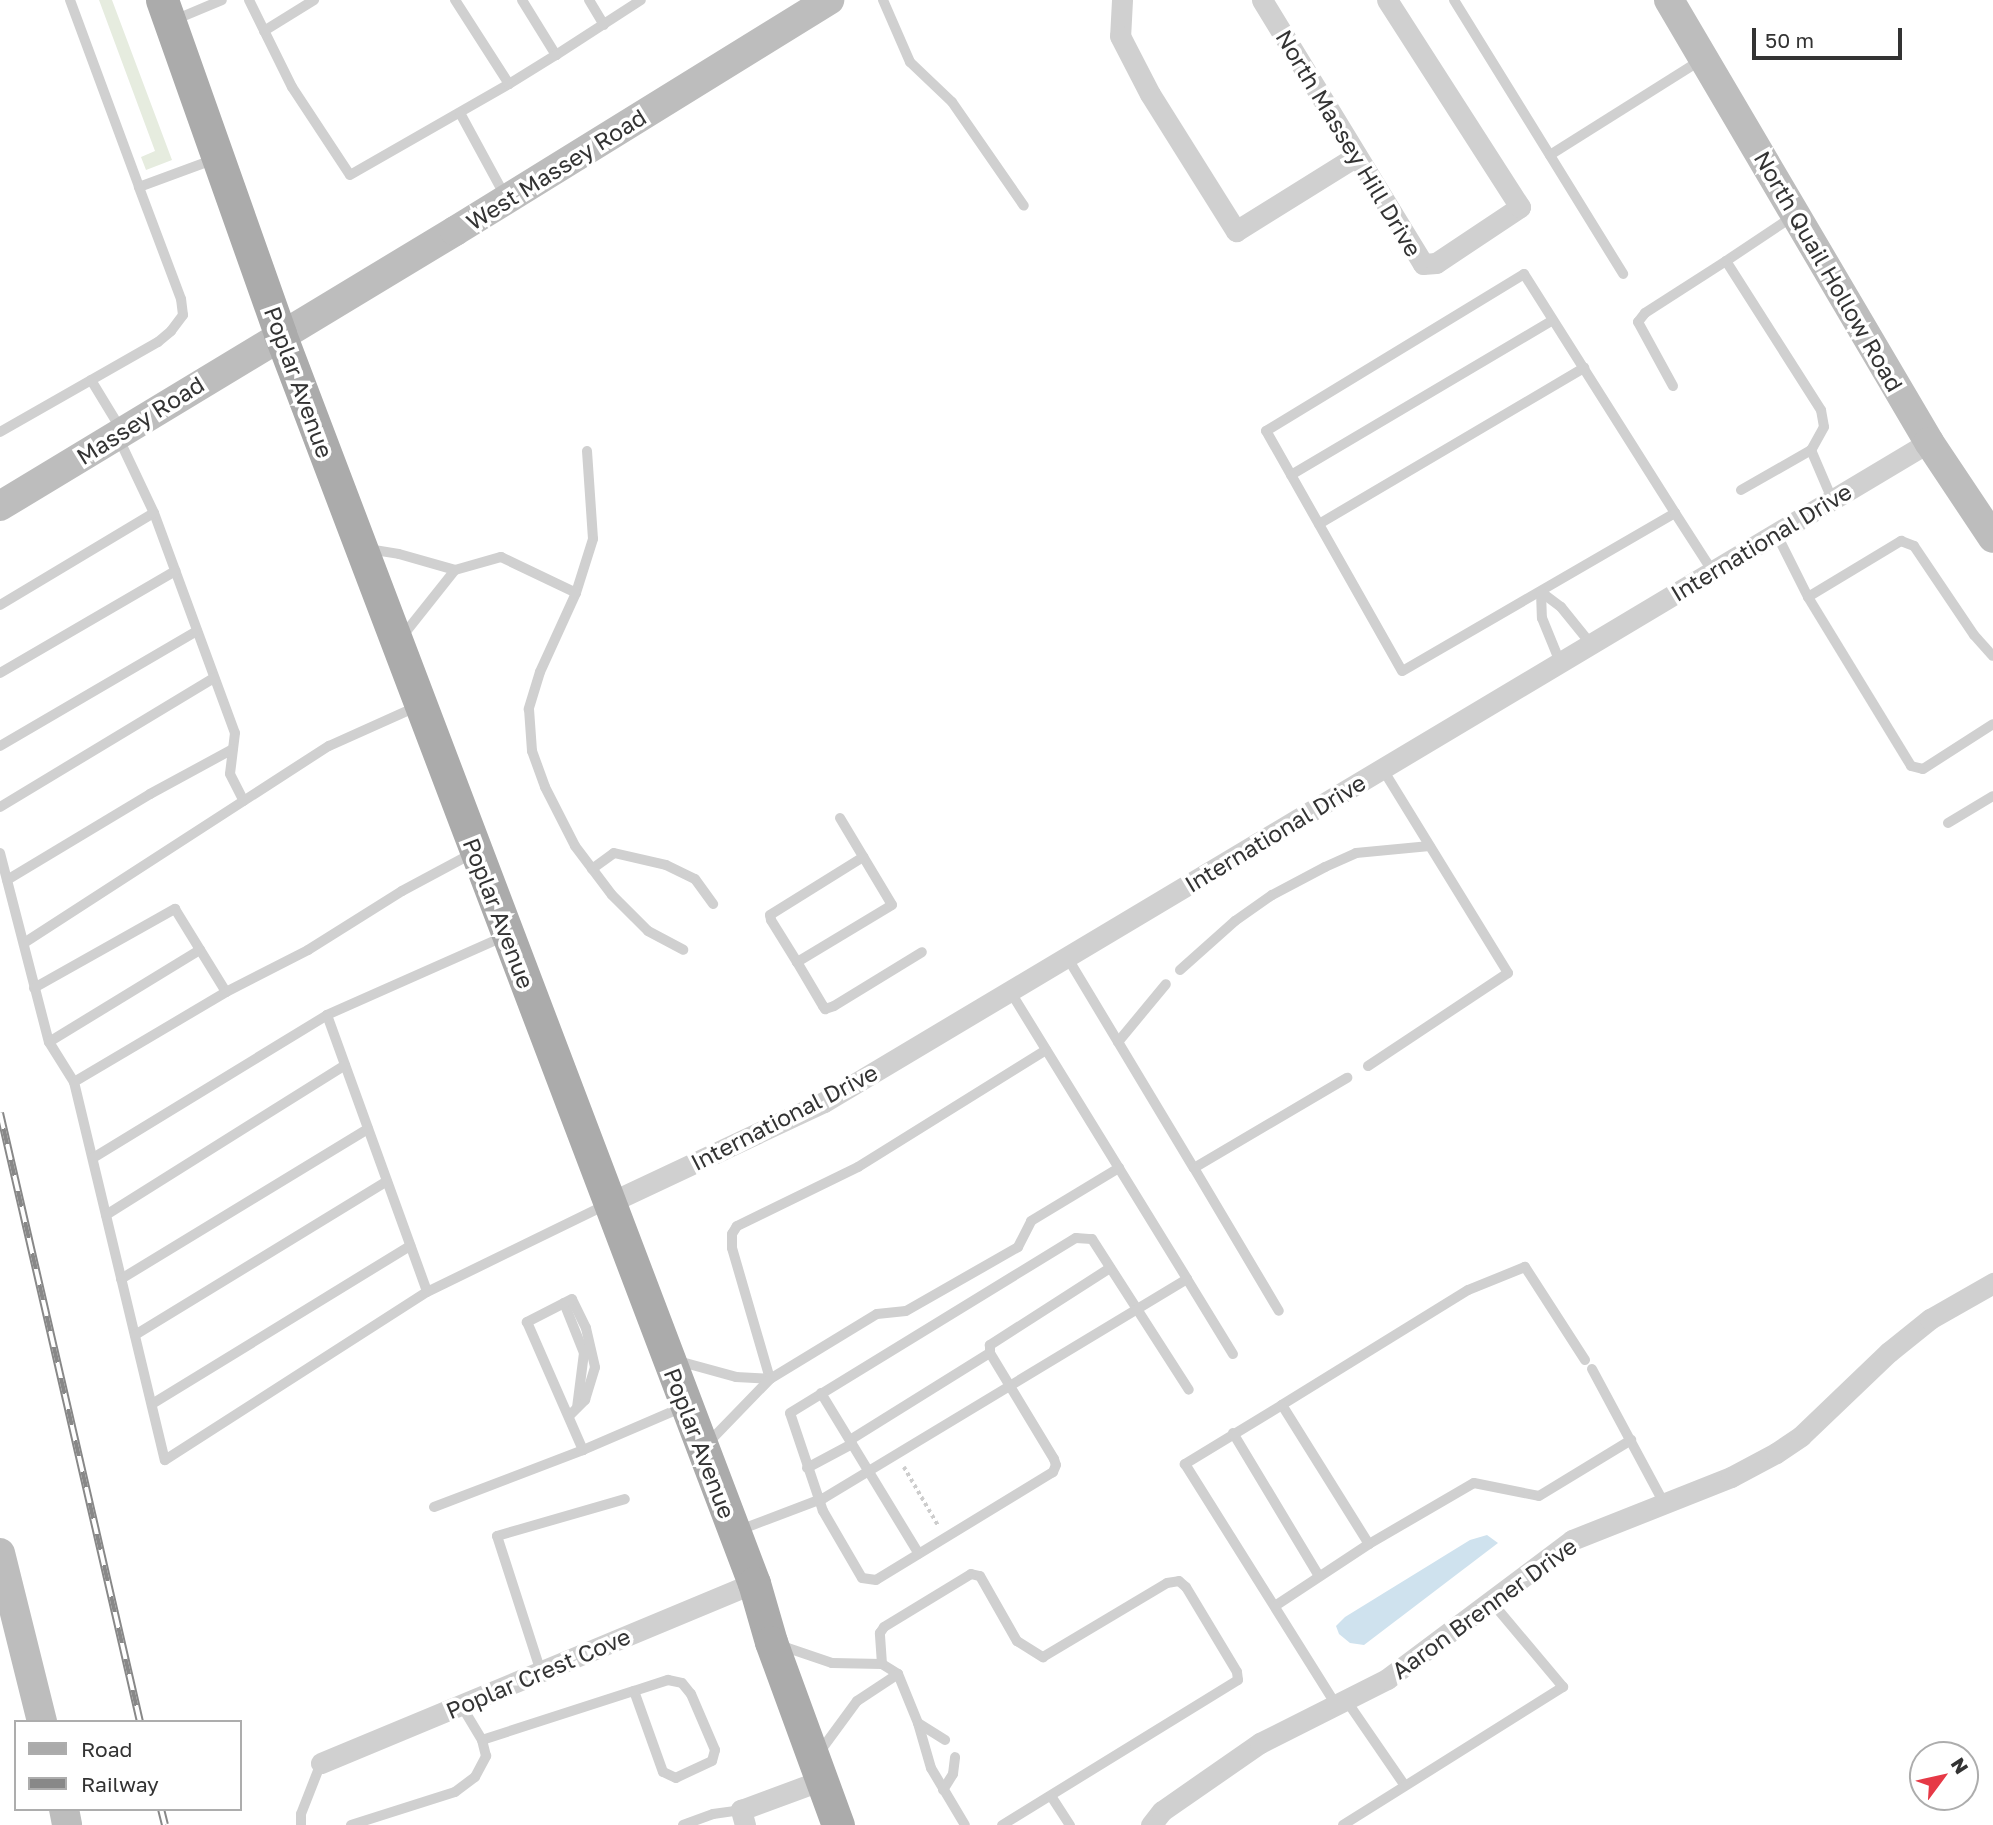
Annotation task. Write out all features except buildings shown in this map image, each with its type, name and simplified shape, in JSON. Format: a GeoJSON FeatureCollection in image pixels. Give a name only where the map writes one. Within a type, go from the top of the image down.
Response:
{"type":"FeatureCollection","features":[{"type":"Feature","properties":{"kind":"main road","name":"Poplar Avenue"},"geometry":{"type":"LineString","coordinates":[[166,11],[280,334],[754,1584],[771,1642],[838,1825]]}},
{"type":"Feature","properties":{"kind":"street","name":"West Massey Road"},"geometry":{"type":"LineString","coordinates":[[280,334],[507,199],[829,0]]}},
{"type":"Feature","properties":{"kind":"street"},"geometry":{"type":"LineString","coordinates":[[1122,0],[1120,36],[1150,94],[1237,231],[1355,157]]}},
{"type":"Feature","properties":{"kind":"street","name":"North Massey Hill Drive"},"geometry":{"type":"LineString","coordinates":[[1262,0],[1355,157],[1423,264],[1436,263],[1520,207],[1387,0]]}},
{"type":"Feature","properties":{"kind":"street","name":"North Quail Hollow Road"},"geometry":{"type":"LineString","coordinates":[[1670,0],[1929,442],[1993,538]]}},
{"type":"Feature","properties":{"kind":"street","name":"Massey Road"},"geometry":{"type":"LineString","coordinates":[[0,506],[280,334]]}},
{"type":"Feature","properties":{"kind":"street","name":"International Drive"},"geometry":{"type":"LineString","coordinates":[[609,1203],[824,1102],[1929,442]]}},
{"type":"Feature","properties":{"kind":"street","name":"Aaron Brenner Drive"},"geometry":{"type":"LineString","coordinates":[[1151,1825],[1163,1811],[1260,1743],[1387,1679],[1572,1540],[1731,1477],[1776,1453],[1801,1436],[1889,1352],[1930,1319],[1993,1283]]}},
{"type":"Feature","properties":{"kind":"street"},"geometry":{"type":"LineString","coordinates":[[0,1553],[42,1720]]}},
{"type":"Feature","properties":{"kind":"street","name":"Poplar Crest Cove"},"geometry":{"type":"LineString","coordinates":[[321,1763],[754,1584]]}},
{"type":"Feature","properties":{"kind":"street"},"geometry":{"type":"LineString","coordinates":[[743,1817],[819,1769]]}},
{"type":"Feature","properties":{"kind":"lane"},"geometry":{"type":"LineString","coordinates":[[0,432],[158,342],[183,315],[181,299],[70,0]]}},
{"type":"Feature","properties":{"kind":"lane"},"geometry":{"type":"LineString","coordinates":[[166,11],[222,0]]}},
{"type":"Feature","properties":{"kind":"lane"},"geometry":{"type":"LineString","coordinates":[[249,0],[292,87],[350,175],[509,84],[641,0]]}},
{"type":"Feature","properties":{"kind":"lane"},"geometry":{"type":"LineString","coordinates":[[264,31],[314,0]]}},
{"type":"Feature","properties":{"kind":"lane"},"geometry":{"type":"LineString","coordinates":[[455,0],[509,84]]}},
{"type":"Feature","properties":{"kind":"lane"},"geometry":{"type":"LineString","coordinates":[[522,0],[556,55]]}},
{"type":"Feature","properties":{"kind":"lane"},"geometry":{"type":"LineString","coordinates":[[589,0],[604,25]]}},
{"type":"Feature","properties":{"kind":"lane"},"geometry":{"type":"LineString","coordinates":[[883,0],[910,62],[959,111],[1024,206]]}},
{"type":"Feature","properties":{"kind":"lane"},"geometry":{"type":"LineString","coordinates":[[1454,0],[1623,274]]}},
{"type":"Feature","properties":{"kind":"lane"},"geometry":{"type":"LineString","coordinates":[[1549,155],[1704,58]]}},
{"type":"Feature","properties":{"kind":"lane"},"geometry":{"type":"LineString","coordinates":[[460,113],[507,199]]}},
{"type":"Feature","properties":{"kind":"lane"},"geometry":{"type":"LineString","coordinates":[[139,187],[219,158]]}},
{"type":"Feature","properties":{"kind":"lane"},"geometry":{"type":"LineString","coordinates":[[1673,386],[1638,322],[1645,313],[1796,215]]}},
{"type":"Feature","properties":{"kind":"lane"},"geometry":{"type":"LineString","coordinates":[[1726,261],[1821,410],[1824,427],[1811,450],[1741,490]]}},
{"type":"Feature","properties":{"kind":"lane"},"geometry":{"type":"LineString","coordinates":[[1675,513],[1402,671],[1266,430],[1524,274],[1713,572]]}},
{"type":"Feature","properties":{"kind":"lane"},"geometry":{"type":"LineString","coordinates":[[1291,475],[1553,320]]}},
{"type":"Feature","properties":{"kind":"lane"},"geometry":{"type":"LineString","coordinates":[[1319,524],[1584,368]]}},
{"type":"Feature","properties":{"kind":"lane"},"geometry":{"type":"LineString","coordinates":[[91,380],[120,432],[235,733],[230,774],[244,801]]}},
{"type":"Feature","properties":{"kind":"lane"},"geometry":{"type":"LineString","coordinates":[[1811,450],[1832,499]]}},
{"type":"Feature","properties":{"kind":"lane"},"geometry":{"type":"LineString","coordinates":[[587,451],[594,515],[593,539],[576,593],[540,673],[529,709],[532,751],[545,787],[575,846],[592,869],[612,895],[648,931],[683,950]]}},
{"type":"Feature","properties":{"kind":"lane"},"geometry":{"type":"LineString","coordinates":[[0,605],[153,513]]}},
{"type":"Feature","properties":{"kind":"lane"},"geometry":{"type":"LineString","coordinates":[[1776,533],[1808,597],[1911,766],[1923,769],[1993,724]]}},
{"type":"Feature","properties":{"kind":"lane"},"geometry":{"type":"LineString","coordinates":[[1808,597],[1901,541],[1914,546],[1974,635],[1993,656]]}},
{"type":"Feature","properties":{"kind":"lane"},"geometry":{"type":"LineString","coordinates":[[361,548],[399,554],[455,570],[502,557],[576,593]]}},
{"type":"Feature","properties":{"kind":"lane"},"geometry":{"type":"LineString","coordinates":[[397,643],[455,570]]}},
{"type":"Feature","properties":{"kind":"lane"},"geometry":{"type":"LineString","coordinates":[[0,673],[175,571]]}},
{"type":"Feature","properties":{"kind":"lane"},"geometry":{"type":"LineString","coordinates":[[1541,592],[1561,607],[1591,644]]}},
{"type":"Feature","properties":{"kind":"lane"},"geometry":{"type":"LineString","coordinates":[[1541,592],[1542,618],[1560,662]]}},
{"type":"Feature","properties":{"kind":"lane"},"geometry":{"type":"LineString","coordinates":[[0,746],[197,631]]}},
{"type":"Feature","properties":{"kind":"lane"},"geometry":{"type":"LineString","coordinates":[[0,807],[214,678]]}},
{"type":"Feature","properties":{"kind":"lane"},"geometry":{"type":"LineString","coordinates":[[24,943],[329,746],[420,705]]}},
{"type":"Feature","properties":{"kind":"lane"},"geometry":{"type":"LineString","coordinates":[[7,880],[150,794],[233,749]]}},
{"type":"Feature","properties":{"kind":"lane"},"geometry":{"type":"LineString","coordinates":[[1368,1066],[1508,973],[1382,768]]}},
{"type":"Feature","properties":{"kind":"lane"},"geometry":{"type":"LineString","coordinates":[[1948,823],[1993,796]]}},
{"type":"Feature","properties":{"kind":"lane"},"geometry":{"type":"LineString","coordinates":[[797,962],[892,905],[840,818]]}},
{"type":"Feature","properties":{"kind":"lane"},"geometry":{"type":"LineString","coordinates":[[1180,970],[1236,921],[1272,895],[1325,867],[1356,853],[1430,846]]}},
{"type":"Feature","properties":{"kind":"lane"},"geometry":{"type":"LineString","coordinates":[[74,1082],[226,992],[308,950],[402,891],[476,852]]}},
{"type":"Feature","properties":{"kind":"lane"},"geometry":{"type":"LineString","coordinates":[[0,853],[49,1042],[74,1082],[165,1460],[427,1292],[609,1203]]}},
{"type":"Feature","properties":{"kind":"lane"},"geometry":{"type":"LineString","coordinates":[[592,869],[614,853],[666,865],[695,879],[713,904]]}},
{"type":"Feature","properties":{"kind":"lane"},"geometry":{"type":"LineString","coordinates":[[863,857],[771,915],[771,920],[825,1009],[922,952]]}},
{"type":"Feature","properties":{"kind":"lane"},"geometry":{"type":"LineString","coordinates":[[34,988],[175,909],[226,992]]}},
{"type":"Feature","properties":{"kind":"lane"},"geometry":{"type":"LineString","coordinates":[[93,1158],[327,1015],[508,935]]}},
{"type":"Feature","properties":{"kind":"lane"},"geometry":{"type":"LineString","coordinates":[[49,1042],[200,950]]}},
{"type":"Feature","properties":{"kind":"lane"},"geometry":{"type":"LineString","coordinates":[[1068,957],[1279,1311]]}},
{"type":"Feature","properties":{"kind":"lane"},"geometry":{"type":"LineString","coordinates":[[1118,1042],[1166,984]]}},
{"type":"Feature","properties":{"kind":"lane"},"geometry":{"type":"LineString","coordinates":[[1010,991],[1233,1354]]}},
{"type":"Feature","properties":{"kind":"lane"},"geometry":{"type":"LineString","coordinates":[[327,1015],[427,1292]]}},
{"type":"Feature","properties":{"kind":"lane"},"geometry":{"type":"LineString","coordinates":[[770,1379],[732,1248],[732,1234],[737,1226],[858,1167],[1046,1050]]}},
{"type":"Feature","properties":{"kind":"lane"},"geometry":{"type":"LineString","coordinates":[[106,1215],[345,1065]]}},
{"type":"Feature","properties":{"kind":"lane"},"geometry":{"type":"LineString","coordinates":[[1194,1168],[1347,1078]]}},
{"type":"Feature","properties":{"kind":"lane"},"geometry":{"type":"LineString","coordinates":[[121,1279],[368,1129]]}},
{"type":"Feature","properties":{"kind":"lane"},"geometry":{"type":"LineString","coordinates":[[703,1449],[770,1379],[877,1314],[906,1311],[1018,1247],[1031,1221],[1119,1168]]}},
{"type":"Feature","properties":{"kind":"lane"},"geometry":{"type":"LineString","coordinates":[[135,1335],[387,1181]]}},
{"type":"Feature","properties":{"kind":"lane"},"geometry":{"type":"LineString","coordinates":[[1110,1268],[995,1339],[990,1345],[990,1353],[1056,1465],[1054,1472],[876,1580],[862,1578],[818,1500],[789,1415],[1076,1238],[1092,1239],[1110,1268],[1135,1311],[1189,1390]]}},
{"type":"Feature","properties":{"kind":"lane"},"geometry":{"type":"LineString","coordinates":[[152,1404],[410,1246]]}},
{"type":"Feature","properties":{"kind":"lane"},"geometry":{"type":"LineString","coordinates":[[1405,1786],[1341,1702],[1275,1606],[1185,1464],[1468,1290],[1525,1267],[1589,1364],[1664,1503]]}},
{"type":"Feature","properties":{"kind":"lane"},"geometry":{"type":"LineString","coordinates":[[734,1532],[818,1500],[1187,1279]]}},
{"type":"Feature","properties":{"kind":"lane"},"geometry":{"type":"LineString","coordinates":[[573,1412],[585,1400],[595,1367],[586,1328],[572,1299],[527,1322],[573,1412],[583,1450]]}},
{"type":"Feature","properties":{"kind":"lane"},"geometry":{"type":"LineString","coordinates":[[807,1468],[990,1353]]}},
{"type":"Feature","properties":{"kind":"lane"},"geometry":{"type":"LineString","coordinates":[[668,1358],[736,1377],[770,1379]]}},
{"type":"Feature","properties":{"kind":"lane"},"geometry":{"type":"LineString","coordinates":[[821,1393],[919,1554]]}},
{"type":"Feature","properties":{"kind":"lane"},"geometry":{"type":"LineString","coordinates":[[1282,1405],[1369,1544]]}},
{"type":"Feature","properties":{"kind":"lane"},"geometry":{"type":"LineString","coordinates":[[434,1507],[583,1450],[686,1406]]}},
{"type":"Feature","properties":{"kind":"lane"},"geometry":{"type":"LineString","coordinates":[[1233,1433],[1319,1576]]}},
{"type":"Feature","properties":{"kind":"lane"},"geometry":{"type":"LineString","coordinates":[[1275,1606],[1369,1544],[1474,1483],[1539,1496],[1630,1440]]}},
{"type":"Feature","properties":{"kind":"lane"},"geometry":{"type":"LineString","coordinates":[[541,1672],[497,1536],[625,1499]]}},
{"type":"Feature","properties":{"kind":"lane"},"geometry":{"type":"LineString","coordinates":[[882,1664],[880,1633],[884,1627],[971,1574],[980,1576],[1017,1641],[1044,1657],[1167,1583],[1179,1581],[1186,1587],[1237,1672],[1238,1680],[1002,1825]]}},
{"type":"Feature","properties":{"kind":"lane"},"geometry":{"type":"LineString","coordinates":[[1343,1825],[1563,1687],[1490,1600]]}},
{"type":"Feature","properties":{"kind":"lane"},"geometry":{"type":"LineString","coordinates":[[771,1642],[832,1663],[882,1664],[898,1674],[918,1723],[931,1768],[965,1825]]}},
{"type":"Feature","properties":{"kind":"lane"},"geometry":{"type":"LineString","coordinates":[[819,1769],[857,1701],[898,1674]]}},
{"type":"Feature","properties":{"kind":"lane"},"geometry":{"type":"LineString","coordinates":[[482,1740],[634,1691],[668,1681],[682,1683],[691,1694],[715,1750],[712,1761],[676,1778],[663,1772],[634,1691]]}},
{"type":"Feature","properties":{"kind":"lane"},"geometry":{"type":"LineString","coordinates":[[351,1825],[455,1792],[475,1777],[486,1756],[482,1740],[461,1705]]}},
{"type":"Feature","properties":{"kind":"lane"},"geometry":{"type":"LineString","coordinates":[[918,1723],[945,1740]]}},
{"type":"Feature","properties":{"kind":"lane"},"geometry":{"type":"LineString","coordinates":[[943,1790],[953,1774],[954,1757]]}},
{"type":"Feature","properties":{"kind":"lane"},"geometry":{"type":"LineString","coordinates":[[301,1825],[301,1814],[321,1763]]}},
{"type":"Feature","properties":{"kind":"lane"},"geometry":{"type":"LineString","coordinates":[[1051,1796],[1070,1825]]}},
{"type":"Feature","properties":{"kind":"lane"},"geometry":{"type":"LineString","coordinates":[[683,1825],[713,1814],[743,1817]]}},
{"type":"Feature","properties":{"kind":"path"},"geometry":{"type":"LineString","coordinates":[[915,1460],[904,1467],[945,1538]]}},
{"type":"Feature","properties":{"kind":"shaded area"},"geometry":{"type":"Polygon","coordinates":[[[99,0],[112,0],[172,160],[146,170],[141,157],[155,151],[99,0]]]}},
{"type":"Feature","properties":{"kind":"water"},"geometry":{"type":"Polygon","coordinates":[[[1487,1535],[1498,1543],[1364,1645],[1350,1643],[1339,1634],[1336,1626],[1345,1617],[1470,1540],[1487,1535]]]}},
{"type":"Feature","properties":{"kind":"railway"},"geometry":{"type":"LineString","coordinates":[[0,1113],[140,1720]]}},
{"type":"Feature","properties":{"kind":"railway"},"geometry":{"type":"LineString","coordinates":[[162,1811],[165,1825]]}}]}
